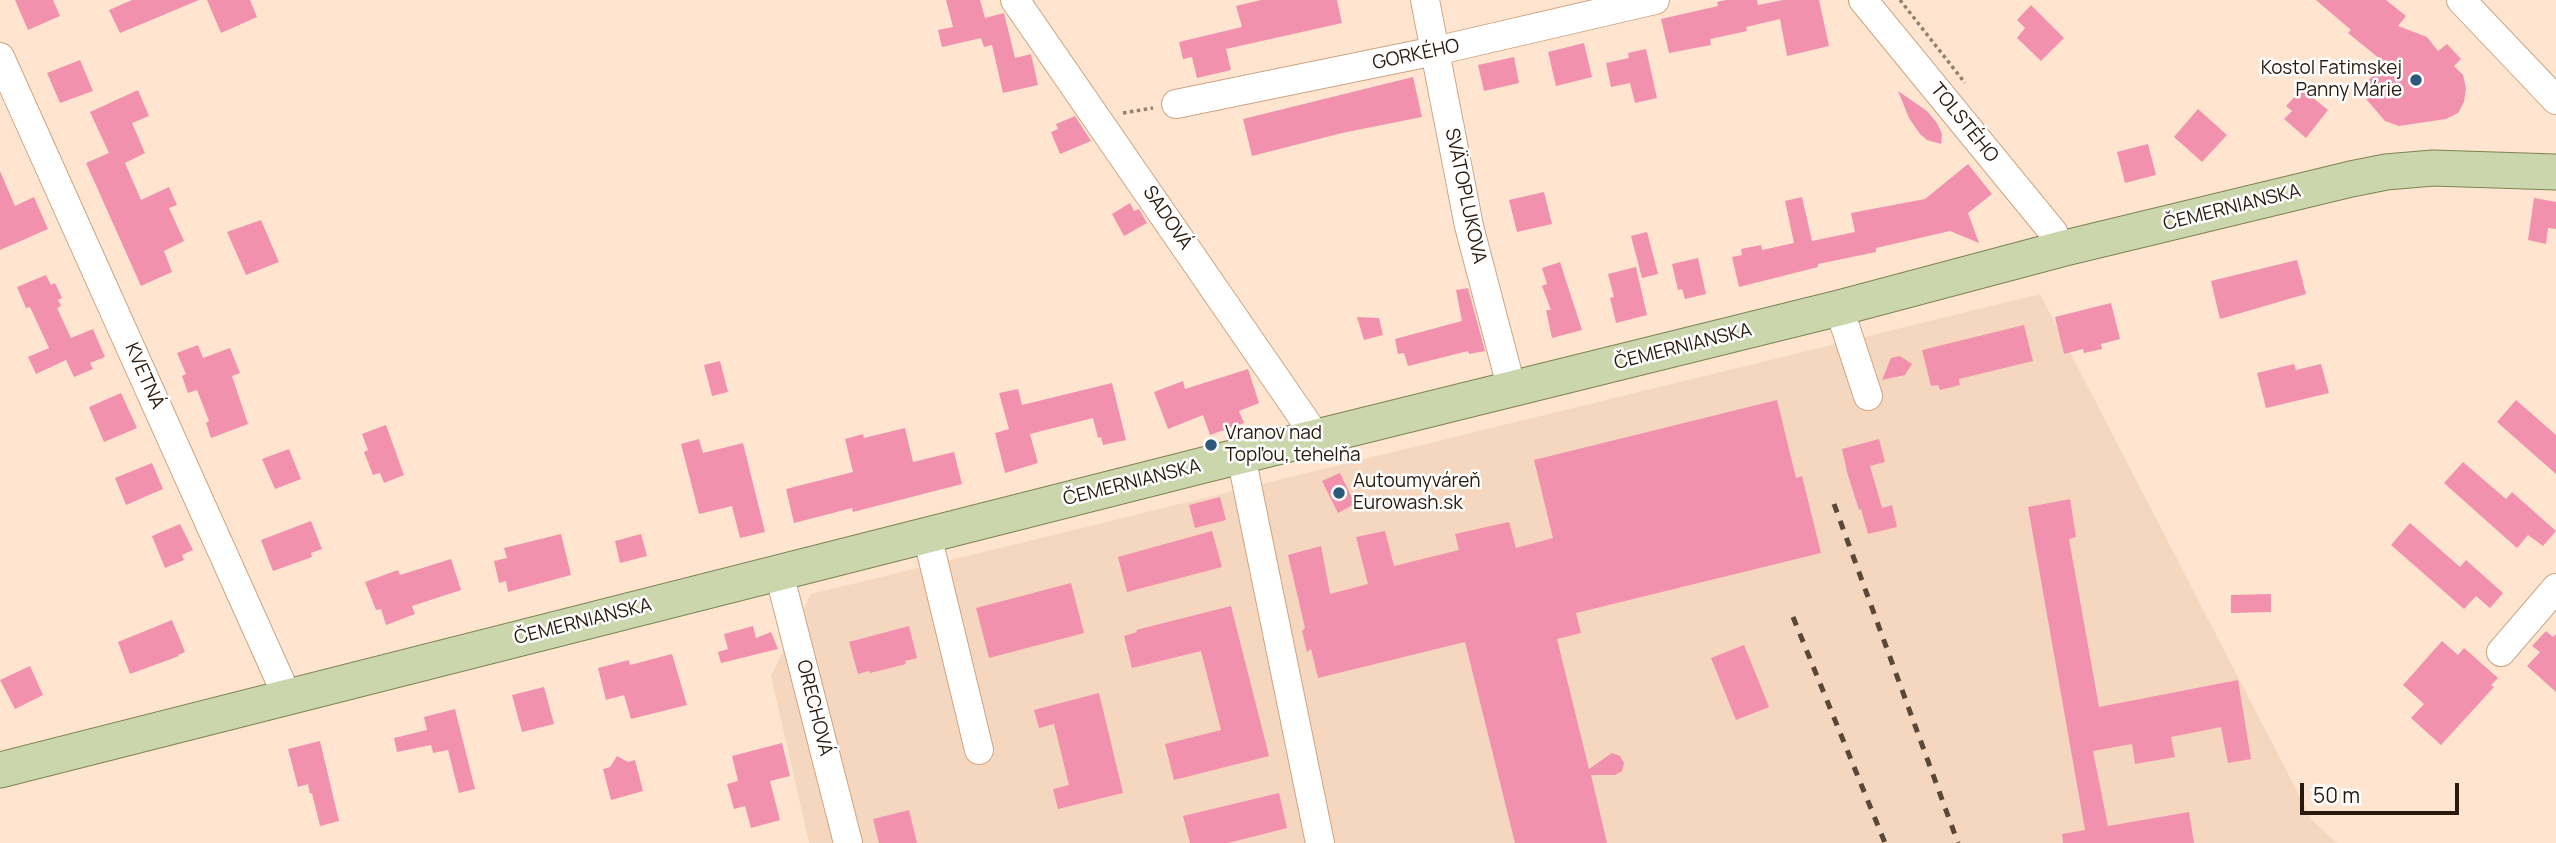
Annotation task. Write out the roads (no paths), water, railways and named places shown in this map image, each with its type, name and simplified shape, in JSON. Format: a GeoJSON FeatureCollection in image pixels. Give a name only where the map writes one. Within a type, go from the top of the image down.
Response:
{"type":"FeatureCollection","features":[{"type":"Feature","properties":{"kind":"main road","name":"ČEMERNIANSKA"},"geometry":{"type":"LineString","coordinates":[[0,770],[1241,456],[1839,308],[2061,249],[2351,179],[2386,172],[2433,168],[2556,172]]}},
{"type":"Feature","properties":{"kind":"street","name":"SADOVÁ"},"geometry":{"type":"LineString","coordinates":[[1016,0],[1317,438]]}},
{"type":"Feature","properties":{"kind":"street","name":"SVÄTOPLUKOVA"},"geometry":{"type":"LineString","coordinates":[[1425,0],[1469,226],[1512,390]]}},
{"type":"Feature","properties":{"kind":"street","name":"GORKÉHO"},"geometry":{"type":"LineString","coordinates":[[1176,104],[1435,51],[1655,0]]}},
{"type":"Feature","properties":{"kind":"street","name":"TOLSTÉHO"},"geometry":{"type":"LineString","coordinates":[[1863,0],[2053,232],[2061,249]]}},
{"type":"Feature","properties":{"kind":"street"},"geometry":{"type":"LineString","coordinates":[[2461,0],[2556,100]]}},
{"type":"Feature","properties":{"kind":"street","name":"KVETNÁ"},"geometry":{"type":"LineString","coordinates":[[0,57],[287,696]]}},
{"type":"Feature","properties":{"kind":"street"},"geometry":{"type":"LineString","coordinates":[[1839,308],[1868,396]]}},
{"type":"Feature","properties":{"kind":"street"},"geometry":{"type":"LineString","coordinates":[[1241,456],[1320,843]]}},
{"type":"Feature","properties":{"kind":"street"},"geometry":{"type":"LineString","coordinates":[[927,535],[979,750]]}},
{"type":"Feature","properties":{"kind":"street","name":"ORECHOVÁ"},"geometry":{"type":"LineString","coordinates":[[779,573],[848,843]]}},
{"type":"Feature","properties":{"kind":"street"},"geometry":{"type":"LineString","coordinates":[[2501,652],[2556,588]]}},
{"type":"Feature","properties":{"kind":"railway"},"geometry":{"type":"LineString","coordinates":[[1834,504],[1958,843]]}},
{"type":"Feature","properties":{"kind":"railway"},"geometry":{"type":"LineString","coordinates":[[1793,617],[1885,843]]}},
{"type":"Feature","properties":{"kind":"place","name":"Kostol Fatimskej Panny Márie"},"geometry":{"type":"Point","coordinates":[2416,80]}},
{"type":"Feature","properties":{"kind":"place","name":"Vranov nad Topľou, tehelňa"},"geometry":{"type":"Point","coordinates":[1211,445]}},
{"type":"Feature","properties":{"kind":"place","name":"Autoumyváreň Eurowash.sk"},"geometry":{"type":"Point","coordinates":[1339,493]}}]}
